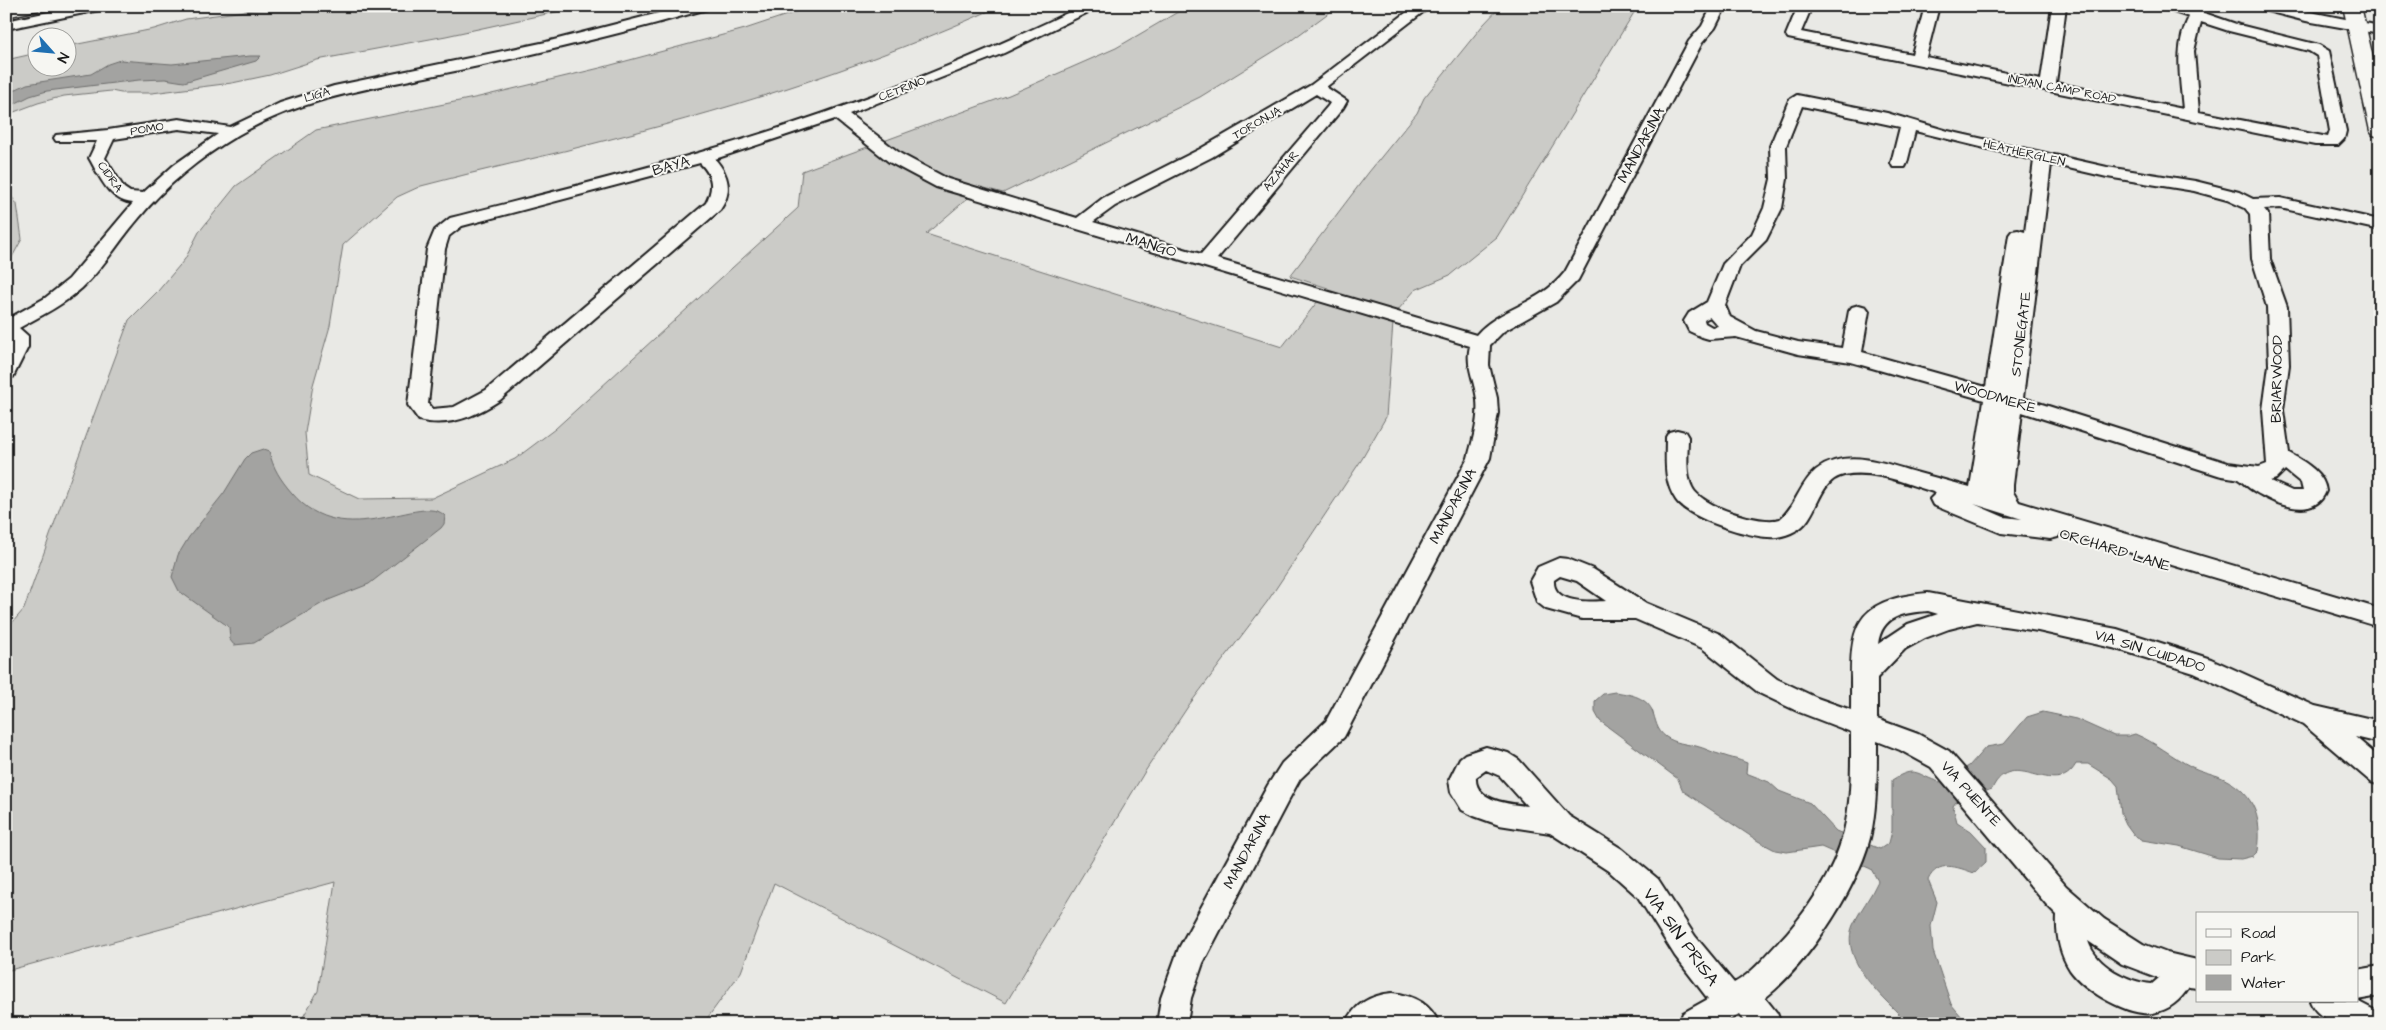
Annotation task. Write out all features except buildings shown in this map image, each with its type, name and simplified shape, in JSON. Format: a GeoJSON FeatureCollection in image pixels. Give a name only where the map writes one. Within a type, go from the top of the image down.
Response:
{"type":"FeatureCollection","features":[{"type":"Feature","properties":{"kind":"main road"},"geometry":{"type":"LineString","coordinates":[[6,12],[32,6]]}},
{"type":"Feature","properties":{"kind":"main road"},"geometry":{"type":"LineString","coordinates":[[2352,6],[2380,131]]}},
{"type":"Feature","properties":{"kind":"main road"},"geometry":{"type":"LineString","coordinates":[[2376,24],[2380,47]]}},
{"type":"Feature","properties":{"kind":"street"},"geometry":{"type":"LineString","coordinates":[[6,25],[99,6]]}},
{"type":"Feature","properties":{"kind":"street","name":"LIGA"},"geometry":{"type":"LineString","coordinates":[[6,328],[46,306],[74,284],[92,267],[147,198],[186,164],[232,132],[285,106],[336,89],[546,47],[702,6]]}},
{"type":"Feature","properties":{"kind":"street","name":"CETRINO"},"geometry":{"type":"LineString","coordinates":[[704,157],[838,113],[942,74],[1049,28],[1094,6]]}},
{"type":"Feature","properties":{"kind":"street","name":"TORONJA"},"geometry":{"type":"LineString","coordinates":[[1080,224],[1108,202],[1206,153],[1316,88],[1424,6]]}},
{"type":"Feature","properties":{"kind":"street","name":"MANDARINA"},"geometry":{"type":"LineString","coordinates":[[1172,1024],[1176,998],[1190,958],[1278,793],[1291,771],[1335,729],[1479,458],[1488,418],[1487,397],[1477,360],[1481,343],[1499,326],[1539,306],[1568,282],[1696,41],[1708,28],[1719,6]]}},
{"type":"Feature","properties":{"kind":"street","name":"INDIAN CAMP ROAD"},"geometry":{"type":"LineString","coordinates":[[1805,6],[1793,35],[2191,115],[2332,142],[2336,139],[2338,131],[2324,54],[2314,48],[2197,16]]}},
{"type":"Feature","properties":{"kind":"street"},"geometry":{"type":"LineString","coordinates":[[1918,60],[1932,6]]}},
{"type":"Feature","properties":{"kind":"street"},"geometry":{"type":"LineString","coordinates":[[2048,86],[2059,6]]}},
{"type":"Feature","properties":{"kind":"street"},"geometry":{"type":"LineString","coordinates":[[2170,6],[2197,16],[2188,32],[2187,47],[2191,115]]}},
{"type":"Feature","properties":{"kind":"street"},"geometry":{"type":"LineString","coordinates":[[2264,6],[2357,26],[2376,24]]}},
{"type":"Feature","properties":{"kind":"street","name":"AZAHAR"},"geometry":{"type":"LineString","coordinates":[[1205,262],[1335,108],[1339,101],[1316,88]]}},
{"type":"Feature","properties":{"kind":"street","name":"HEATHERGLEN"},"geometry":{"type":"LineString","coordinates":[[1716,309],[1732,264],[1760,236],[1774,208],[1779,179],[1778,146],[1797,100],[1887,118],[1908,125],[2107,172],[2195,186],[2233,196],[2251,204]]}},
{"type":"Feature","properties":{"kind":"street","name":"MANGO"},"geometry":{"type":"LineString","coordinates":[[838,113],[896,158],[942,182],[1481,343]]}},
{"type":"Feature","properties":{"kind":"street","name":"POMO"},"geometry":{"type":"LineString","coordinates":[[62,138],[108,135],[179,124],[204,126],[232,132]]}},
{"type":"Feature","properties":{"kind":"street"},"geometry":{"type":"LineString","coordinates":[[1899,163],[1908,125]]}},
{"type":"Feature","properties":{"kind":"street","name":"CIDRA"},"geometry":{"type":"LineString","coordinates":[[108,135],[97,158],[118,191],[125,198],[147,198]]}},
{"type":"Feature","properties":{"kind":"street","name":"STONEGATE"},"geometry":{"type":"LineString","coordinates":[[1983,504],[2004,399],[2036,156]]}},
{"type":"Feature","properties":{"kind":"street","name":"BAYA"},"geometry":{"type":"LineString","coordinates":[[704,157],[721,178],[721,191],[714,206],[493,395],[471,409],[439,417],[426,415],[418,405],[436,250],[441,234],[456,222],[482,214],[704,157]]}},
{"type":"Feature","properties":{"kind":"street"},"geometry":{"type":"LineString","coordinates":[[2251,204],[2280,203],[2380,225]]}},
{"type":"Feature","properties":{"kind":"street","name":"BRIARWOOD"},"geometry":{"type":"LineString","coordinates":[[2251,204],[2259,214],[2261,259],[2277,307],[2279,364],[2273,410],[2276,463]]}},
{"type":"Feature","properties":{"kind":"street","name":"WOODMERE"},"geometry":{"type":"LineString","coordinates":[[1716,309],[1723,321],[1739,331],[1798,348],[1851,356],[1906,370],[2100,428],[2226,470],[2246,475],[2268,474],[2276,463]]}},
{"type":"Feature","properties":{"kind":"street"},"geometry":{"type":"LineString","coordinates":[[1851,356],[1860,311]]}},
{"type":"Feature","properties":{"kind":"street"},"geometry":{"type":"LineString","coordinates":[[6,328],[18,336],[18,347],[6,372]]}},
{"type":"Feature","properties":{"kind":"street","name":"STONEGATE"},"geometry":{"type":"LineString","coordinates":[[2004,399],[2002,493],[2011,507]]}},
{"type":"Feature","properties":{"kind":"street","name":"ORCHARD LANE"},"geometry":{"type":"LineString","coordinates":[[1677,437],[1677,477],[1680,488],[1685,496],[1694,505],[1708,512],[1762,528],[1778,529],[1794,521],[1825,476],[1834,470],[1852,468],[1867,476],[1948,501],[2011,507],[2380,618]]}},
{"type":"Feature","properties":{"kind":"street"},"geometry":{"type":"LineString","coordinates":[[2246,475],[2268,491],[2278,495],[2303,500],[2311,498],[2315,486],[2311,480],[2276,463]]}},
{"type":"Feature","properties":{"kind":"street","name":"ORCHARD LANE"},"geometry":{"type":"LineString","coordinates":[[1983,504],[2001,525],[2052,531],[2380,629]]}},
{"type":"Feature","properties":{"kind":"street","name":"VIA SIN CUIDADO"},"geometry":{"type":"LineString","coordinates":[[1694,1024],[1756,987],[1797,944],[1833,893],[1847,864],[1856,836],[1864,777],[1864,650],[1868,627],[1886,611],[1896,607],[1928,602],[2117,638],[2202,666],[2312,716],[2380,732]]}},
{"type":"Feature","properties":{"kind":"street"},"geometry":{"type":"LineString","coordinates":[[1896,607],[1920,629]]}},
{"type":"Feature","properties":{"kind":"street","name":"VIA PUENTE"},"geometry":{"type":"LineString","coordinates":[[1637,610],[1712,641],[1768,686],[1863,726],[1909,742],[1940,759],[2056,895],[2094,929],[2133,954],[2190,973]]}},
{"type":"Feature","properties":{"kind":"street","name":"VIA SIN CUIDADO"},"geometry":{"type":"LineString","coordinates":[[1863,676],[1887,650],[1920,629],[1930,624],[1980,613]]}},
{"type":"Feature","properties":{"kind":"street","name":"VIA SIN CUIDADO"},"geometry":{"type":"LineString","coordinates":[[2312,716],[2380,774]]}},
{"type":"Feature","properties":{"kind":"street","name":"VIA SIN PRISA"},"geometry":{"type":"LineString","coordinates":[[1557,822],[1605,853],[1648,888],[1685,946],[1736,998],[1766,1024]]}},
{"type":"Feature","properties":{"kind":"street"},"geometry":{"type":"LineString","coordinates":[[2072,909],[2070,934],[2076,953],[2089,970],[2110,986],[2131,995],[2149,998],[2162,996],[2174,984],[2190,973]]}},
{"type":"Feature","properties":{"kind":"street"},"geometry":{"type":"LineString","coordinates":[[2358,985],[2380,981]]}},
{"type":"Feature","properties":{"kind":"street"},"geometry":{"type":"LineString","coordinates":[[2327,1002],[2370,1024]]}},
{"type":"Feature","properties":{"kind":"street"},"geometry":{"type":"LineString","coordinates":[[1361,1024],[1370,1014],[1383,1008],[1394,1007],[1411,1012],[1424,1024]]}},
{"type":"Feature","properties":{"kind":"green space"},"geometry":{"type":"Polygon","coordinates":[[[282,6],[583,6],[446,36],[317,60],[270,75],[232,83],[152,93],[121,93],[111,91],[64,96],[6,115],[6,60],[28,55],[28,78],[78,78],[78,44],[154,29],[186,19],[282,6]]]}},
{"type":"Feature","properties":{"kind":"green space"},"geometry":{"type":"Polygon","coordinates":[[[814,6],[1000,6],[905,46],[760,97],[661,126],[421,186],[397,197],[343,245],[330,326],[313,385],[305,433],[309,475],[359,499],[432,498],[515,459],[555,429],[798,208],[802,171],[1009,95],[1116,48],[1188,6],[1338,6],[1289,42],[1200,97],[1003,193],[981,187],[926,234],[1282,347],[1328,288],[1290,276],[1369,172],[1417,113],[1424,98],[1483,25],[1501,6],[1638,6],[1497,237],[1450,275],[1415,290],[1398,310],[1393,323],[1386,417],[1362,459],[1267,602],[1189,705],[1144,773],[1006,1003],[774,883],[741,972],[703,1024],[299,1024],[318,991],[335,882],[6,971],[6,630],[24,609],[129,320],[158,291],[185,259],[199,232],[236,186],[316,130],[479,97],[600,68],[745,29],[814,6]]]}},
{"type":"Feature","properties":{"kind":"green space"},"geometry":{"type":"Polygon","coordinates":[[[6,189],[17,204],[22,239],[6,268],[6,189]]]}},
{"type":"Feature","properties":{"kind":"water"},"geometry":{"type":"Polygon","coordinates":[[[261,56],[256,61],[184,82],[165,79],[139,80],[47,91],[30,96],[6,108],[6,94],[27,84],[78,78],[78,76],[91,74],[108,64],[120,60],[172,64],[261,56]]]}},
{"type":"Feature","properties":{"kind":"water"},"geometry":{"type":"Polygon","coordinates":[[[263,449],[269,451],[275,468],[292,493],[313,511],[335,519],[357,521],[434,510],[445,516],[444,524],[369,584],[326,601],[254,643],[234,645],[230,640],[229,627],[179,591],[172,577],[178,555],[189,537],[224,493],[245,459],[251,453],[263,449]]]}},
{"type":"Feature","properties":{"kind":"water"},"geometry":{"type":"Polygon","coordinates":[[[1615,692],[1636,696],[1649,705],[1660,731],[1669,739],[1747,763],[1746,773],[1769,782],[1779,791],[1810,803],[1836,831],[1880,849],[1889,843],[1892,831],[1892,780],[1900,775],[1912,772],[1940,782],[1969,766],[1986,747],[2004,744],[2027,717],[2043,712],[2076,719],[2114,736],[2135,734],[2192,767],[2230,782],[2247,796],[2253,805],[2259,826],[2258,851],[2253,856],[2241,859],[2218,858],[2179,846],[2142,840],[2134,835],[2121,813],[2118,786],[2112,779],[2088,764],[2076,764],[2067,774],[2057,778],[2022,772],[2011,772],[2000,777],[1992,789],[1956,802],[1953,806],[1957,822],[1971,831],[1986,847],[1986,862],[1974,873],[1955,867],[1942,867],[1932,873],[1928,880],[1937,902],[1931,926],[1933,951],[1951,1004],[1968,1024],[1909,1024],[1867,979],[1858,966],[1852,952],[1850,939],[1853,925],[1878,881],[1871,869],[1821,847],[1787,852],[1775,850],[1758,841],[1683,791],[1678,779],[1600,721],[1595,712],[1595,701],[1603,694],[1615,692]]]}}]}
